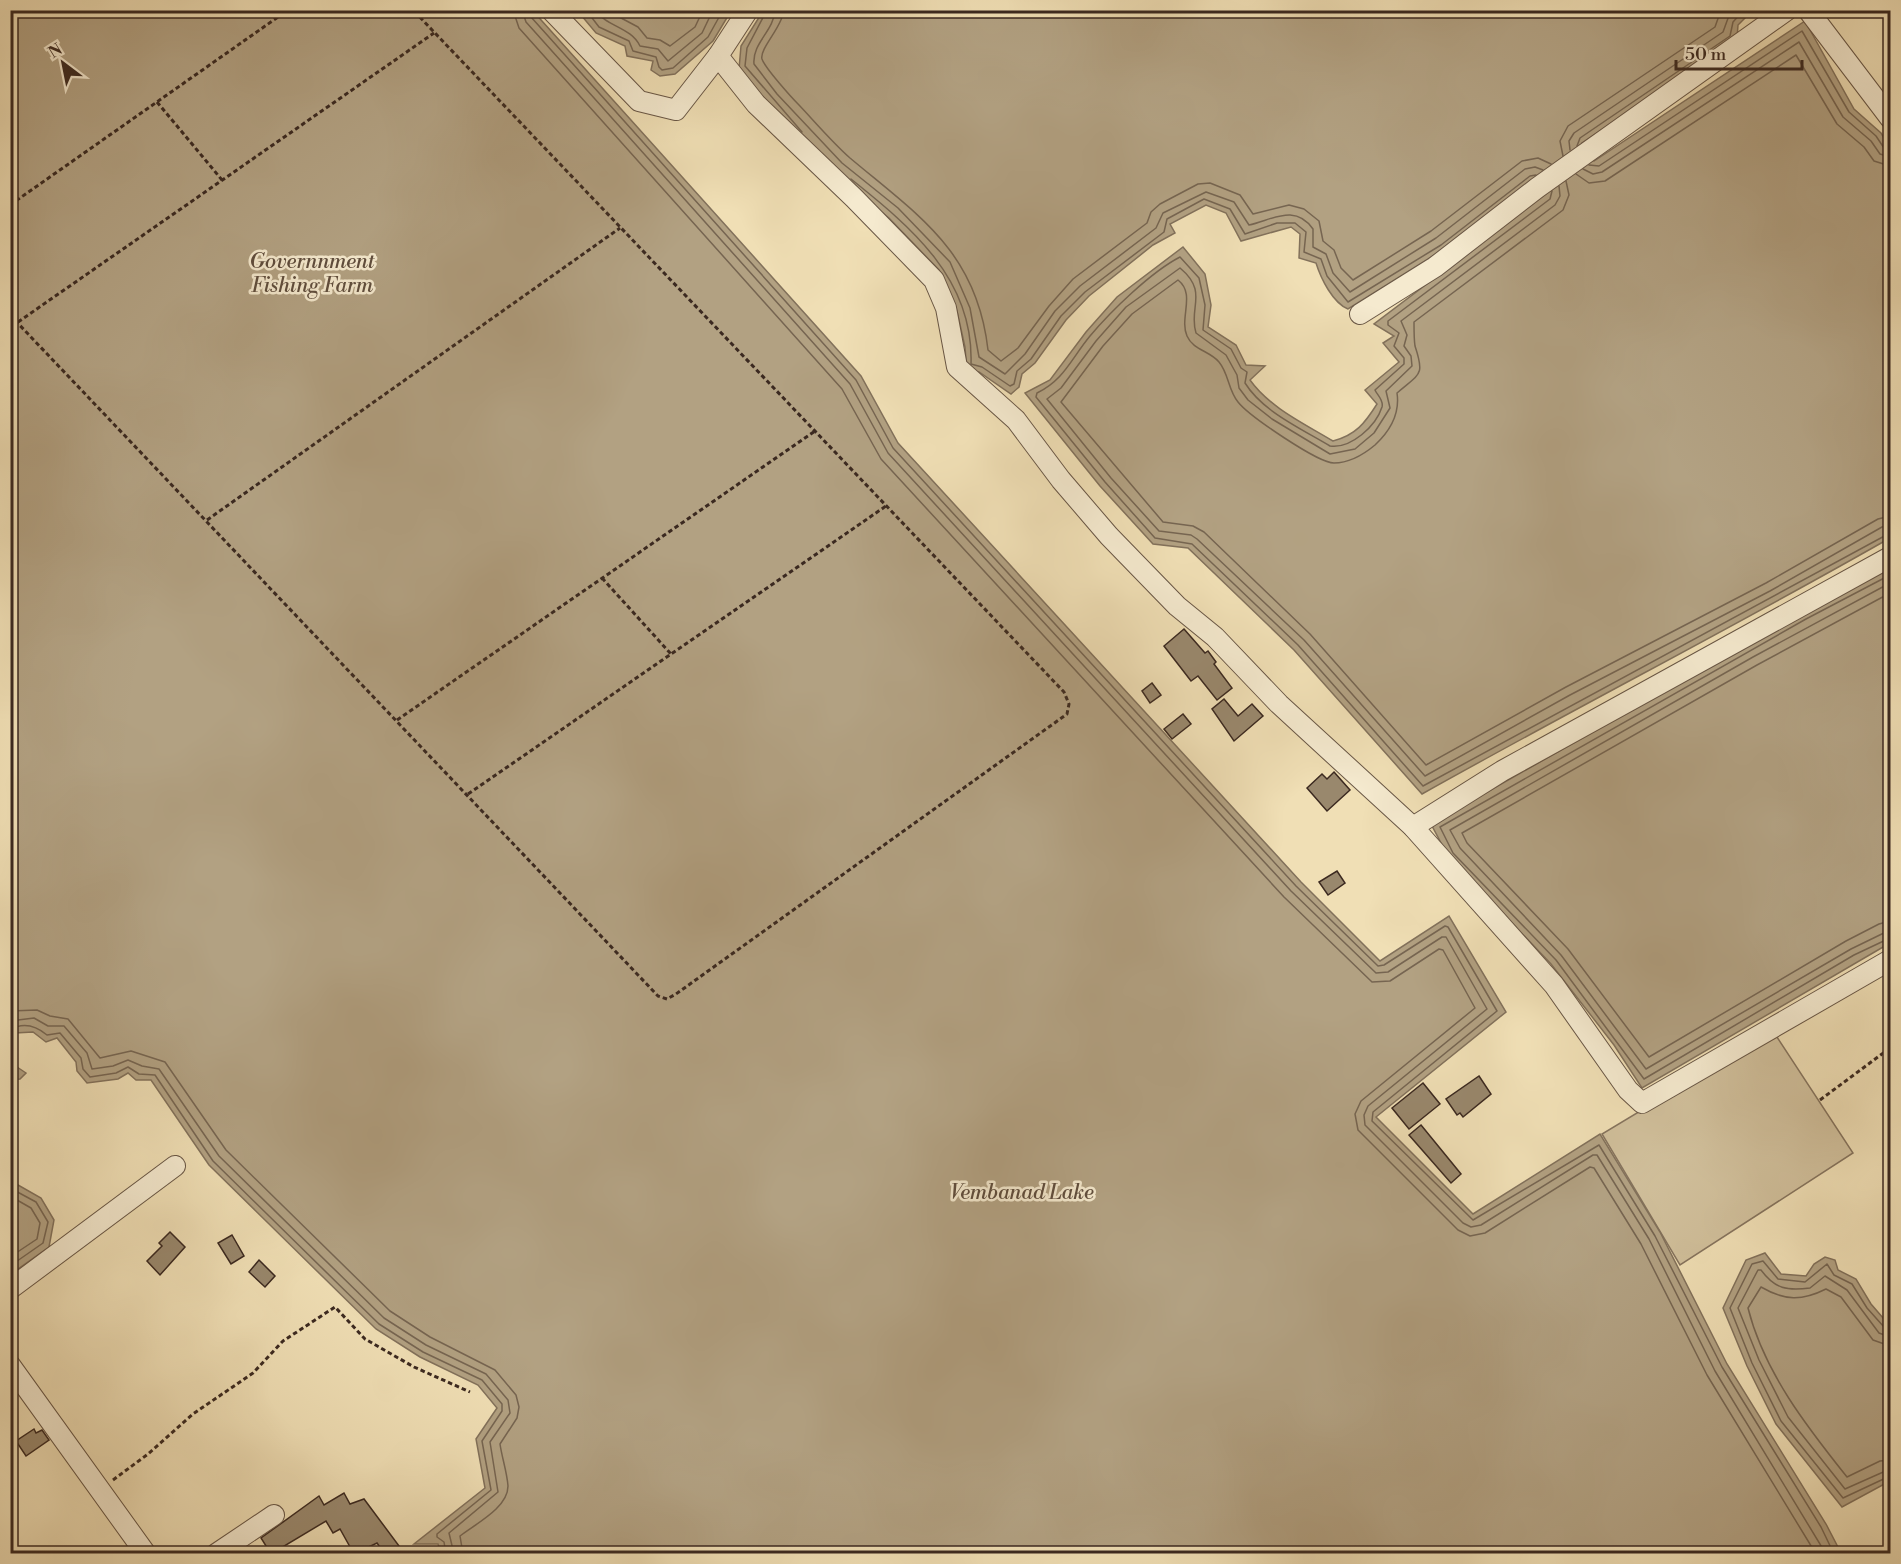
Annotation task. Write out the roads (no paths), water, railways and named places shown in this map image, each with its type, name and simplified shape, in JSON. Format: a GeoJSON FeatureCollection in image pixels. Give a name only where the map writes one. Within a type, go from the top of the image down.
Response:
{"type":"FeatureCollection","features":[{"type":"Feature","properties":{"kind":"street"},"geometry":{"type":"LineString","coordinates":[[551,10],[639,101],[676,110],[718,56],[748,10]]}},
{"type":"Feature","properties":{"kind":"street"},"geometry":{"type":"LineString","coordinates":[[1360,314],[1435,267],[1537,188],[1787,10]]}},
{"type":"Feature","properties":{"kind":"street"},"geometry":{"type":"LineString","coordinates":[[1808,10],[1884,95],[1890,118]]}},
{"type":"Feature","properties":{"kind":"street"},"geometry":{"type":"LineString","coordinates":[[718,56],[756,104],[854,198],[934,280],[946,308],[957,366],[1016,420],[1061,480],[1109,536],[1177,606],[1215,637],[1280,704],[1413,827],[1554,986],[1628,1090],[1642,1103],[1890,960]]}},
{"type":"Feature","properties":{"kind":"street"},"geometry":{"type":"LineString","coordinates":[[1413,827],[1502,771],[1890,558]]}},
{"type":"Feature","properties":{"kind":"street"},"geometry":{"type":"LineString","coordinates":[[10,1289],[175,1166]]}},
{"type":"Feature","properties":{"kind":"street"},"geometry":{"type":"LineString","coordinates":[[14,1377],[146,1554]]}},
{"type":"Feature","properties":{"kind":"street"},"geometry":{"type":"LineString","coordinates":[[216,1554],[274,1515]]}},
{"type":"Feature","properties":{"kind":"water","name":"Vembanad Lake"},"geometry":{"type":"Polygon","coordinates":[[[11,10],[533,11],[861,376],[898,443],[1301,882],[1380,961],[1449,916],[1506,1012],[1376,1117],[1473,1214],[1600,1134],[1660,1232],[1727,1364],[1826,1524],[1841,1553],[441,1554],[438,1544],[414,1544],[485,1488],[476,1439],[497,1408],[478,1385],[420,1357],[376,1329],[209,1165],[151,1080],[136,1080],[128,1073],[118,1079],[87,1083],[77,1071],[76,1062],[57,1038],[46,1042],[33,1032],[15,1033],[11,1063],[11,10]]]}},
{"type":"Feature","properties":{"kind":"water"},"geometry":{"type":"Polygon","coordinates":[[[565,11],[731,11],[713,41],[675,74],[660,76],[651,70],[653,61],[627,56],[625,46],[596,33],[581,15],[568,16],[565,11]]]}},
{"type":"Feature","properties":{"kind":"water"},"geometry":{"type":"Polygon","coordinates":[[[763,11],[1752,11],[1738,25],[1737,39],[1582,143],[1594,161],[1805,21],[1854,109],[1881,133],[1890,148],[1890,538],[1422,794],[1294,650],[1188,548],[1153,544],[1100,486],[1025,393],[1050,380],[1086,332],[1117,297],[1183,247],[1205,274],[1211,305],[1208,327],[1236,345],[1246,365],[1265,366],[1250,380],[1258,390],[1300,422],[1333,441],[1341,438],[1354,432],[1377,404],[1365,390],[1399,362],[1383,343],[1394,336],[1374,324],[1547,193],[1534,180],[1444,249],[1348,309],[1337,302],[1324,283],[1316,263],[1299,258],[1300,234],[1291,227],[1241,241],[1226,213],[1206,205],[1170,224],[1175,233],[1153,245],[1089,296],[1066,320],[1035,363],[1022,374],[1019,387],[1011,394],[979,372],[965,371],[963,365],[966,360],[965,347],[957,311],[939,270],[889,218],[833,173],[767,103],[739,69],[741,46],[763,11]]]}},
{"type":"Feature","properties":{"kind":"water"},"geometry":{"type":"Polygon","coordinates":[[[1890,568],[1890,943],[1642,1088],[1614,1045],[1551,964],[1448,856],[1431,824],[1679,683],[1890,568]]]}},
{"type":"Feature","properties":{"kind":"water"},"geometry":{"type":"Polygon","coordinates":[[[11,1063],[26,1073],[20,1079],[11,1080],[11,1063]]]}},
{"type":"Feature","properties":{"kind":"water"},"geometry":{"type":"Polygon","coordinates":[[[11,1181],[41,1198],[54,1220],[49,1247],[11,1274],[11,1181]]]}},
{"type":"Feature","properties":{"kind":"water"},"geometry":{"type":"Polygon","coordinates":[[[1765,1253],[1781,1274],[1806,1276],[1814,1264],[1825,1257],[1835,1260],[1838,1270],[1856,1279],[1871,1304],[1890,1326],[1890,1481],[1842,1507],[1776,1424],[1747,1366],[1723,1308],[1746,1260],[1765,1253]]]}},
{"type":"Feature","properties":{"kind":"water label","name":"Governnment Fishing Farm"},"geometry":{"type":"Point","coordinates":[312,274]}}]}
